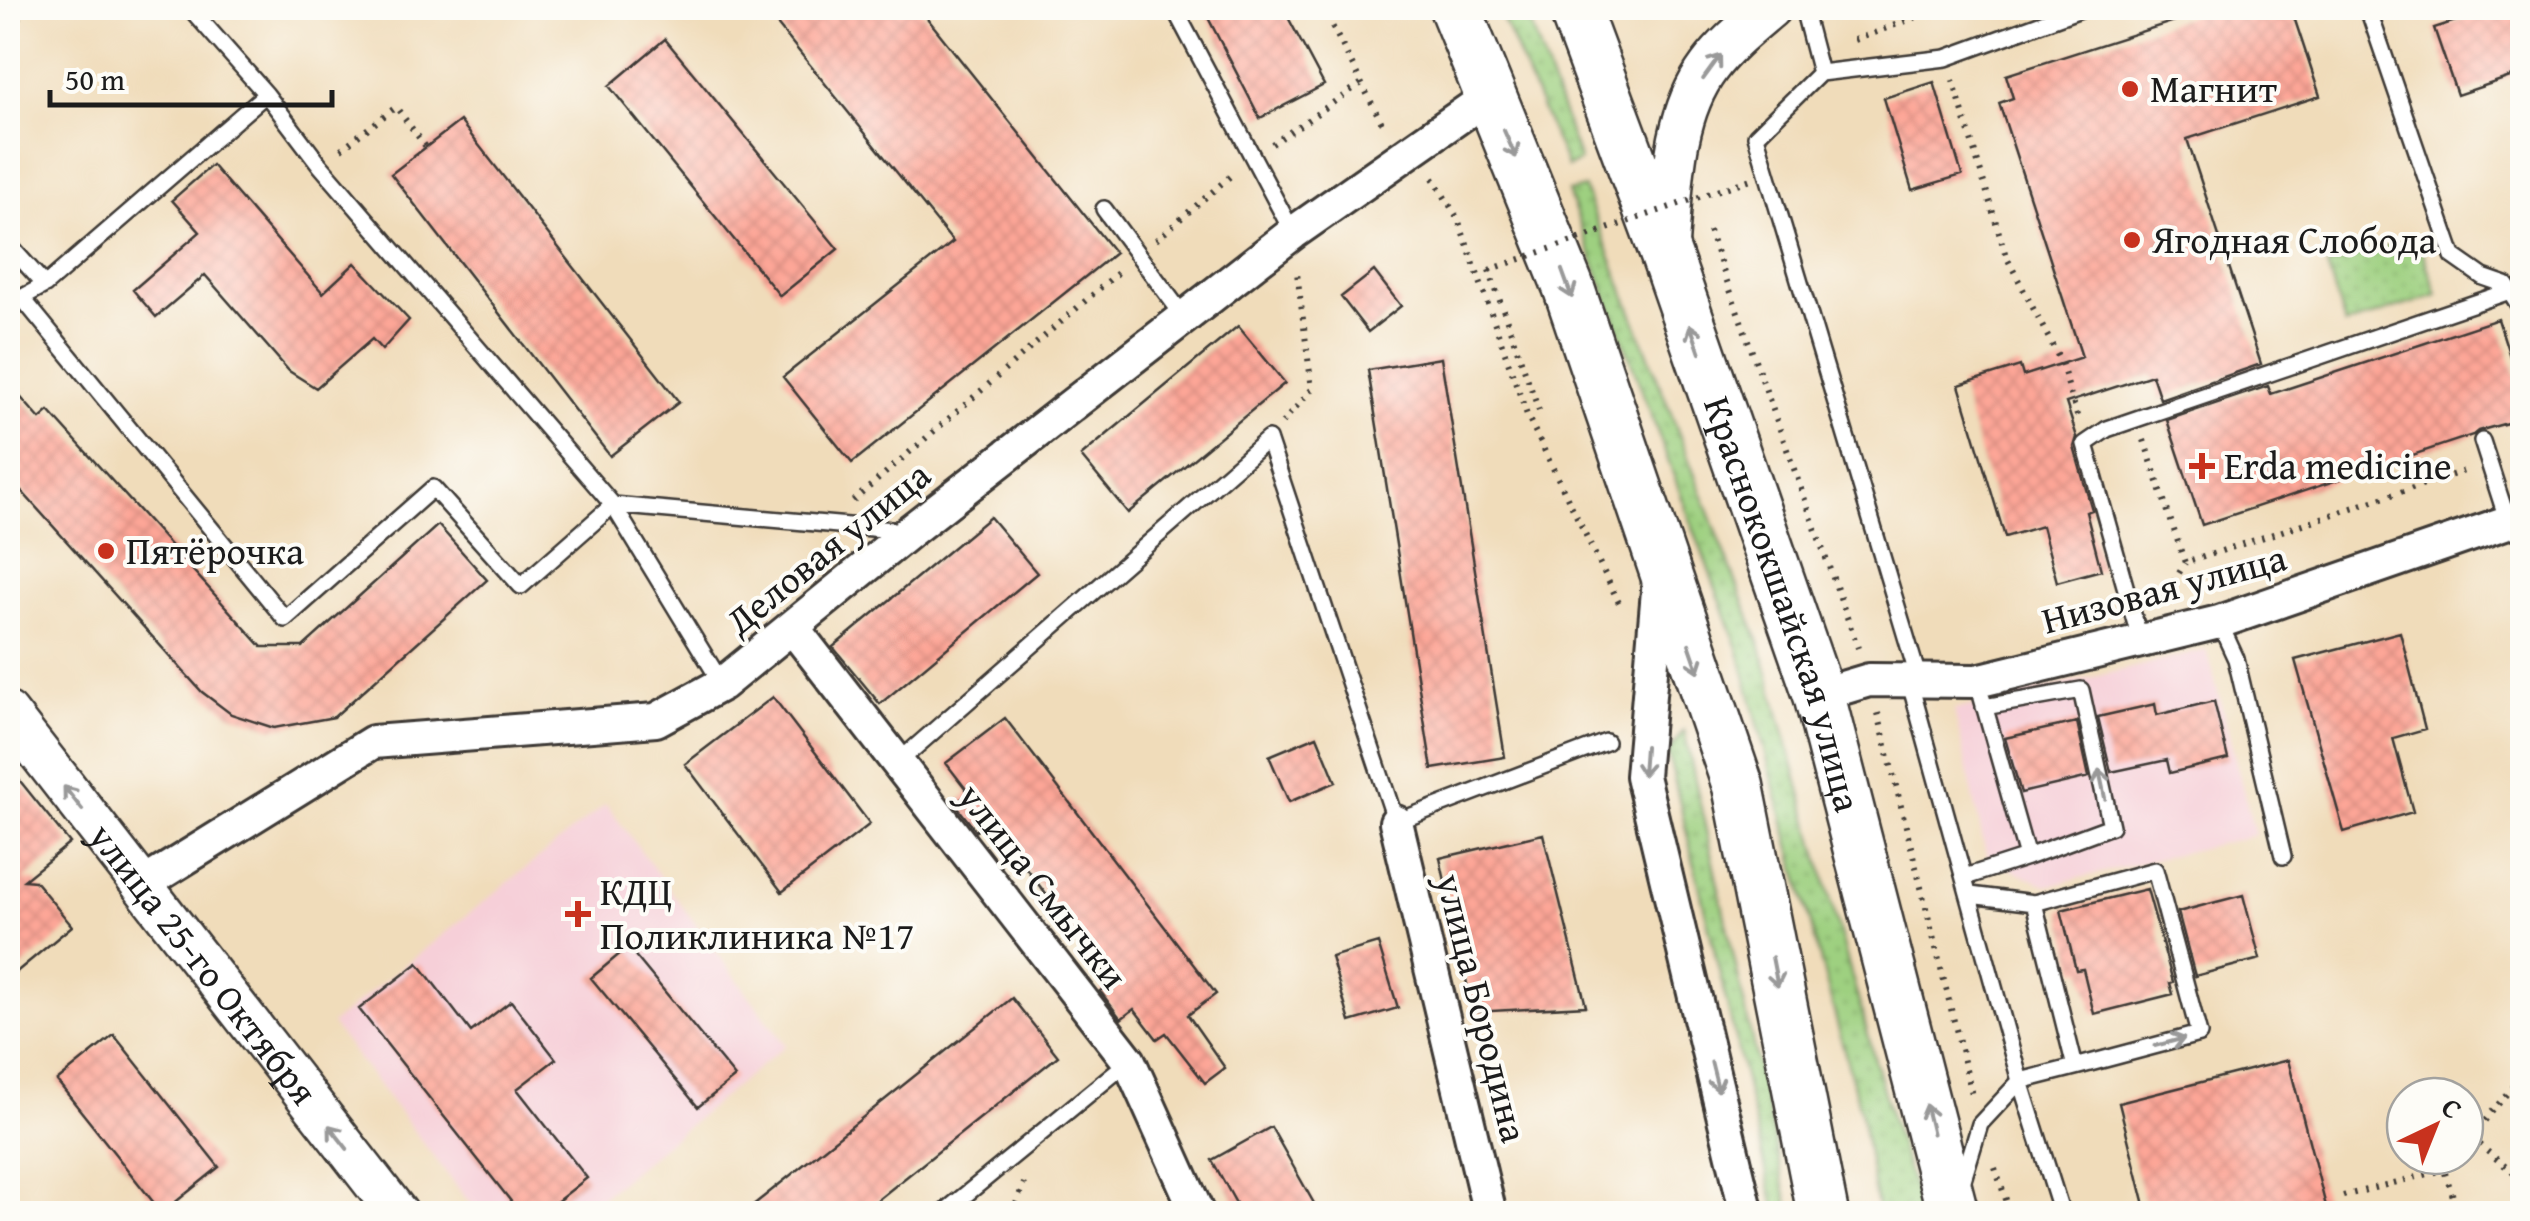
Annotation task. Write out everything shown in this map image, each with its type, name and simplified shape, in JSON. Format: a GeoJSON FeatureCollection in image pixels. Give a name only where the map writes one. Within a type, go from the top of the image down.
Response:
{"type":"FeatureCollection","features":[{"type":"Feature","properties":{"kind":"main road"},"geometry":{"type":"LineString","coordinates":[[1455,8],[1568,286],[1738,786],[1822,1214]]}},
{"type":"Feature","properties":{"kind":"main road","name":"Краснококшайская улица"},"geometry":{"type":"LineString","coordinates":[[1574,8],[1667,258],[1818,695],[1953,1213]]}},
{"type":"Feature","properties":{"kind":"street"},"geometry":{"type":"LineString","coordinates":[[1667,258],[1678,143],[1690,104],[1707,70],[1742,31],[1770,8]]}},
{"type":"Feature","properties":{"kind":"street","name":"Деловая улица"},"geometry":{"type":"LineString","coordinates":[[142,886],[373,742],[656,720],[722,684],[910,531],[1293,234],[1489,96]]}},
{"type":"Feature","properties":{"kind":"street","name":"Низовая улица"},"geometry":{"type":"LineString","coordinates":[[1818,695],[1869,680],[1914,680],[1980,694],[2140,639],[2219,622],[2515,519]]}},
{"type":"Feature","properties":{"kind":"street"},"geometry":{"type":"LineString","coordinates":[[1661,559],[1642,776],[1748,1214]]}},
{"type":"Feature","properties":{"kind":"street","name":"улица Смычки"},"geometry":{"type":"LineString","coordinates":[[793,628],[1129,1061],[1198,1214]]}},
{"type":"Feature","properties":{"kind":"street","name":"улица 25-го Октября"},"geometry":{"type":"LineString","coordinates":[[8,713],[398,1214]]}},
{"type":"Feature","properties":{"kind":"street","name":"улица Бородина"},"geometry":{"type":"LineString","coordinates":[[1396,822],[1490,1214]]}},
{"type":"Feature","properties":{"kind":"lane"},"geometry":{"type":"LineString","coordinates":[[190,8],[613,505],[722,684]]}},
{"type":"Feature","properties":{"kind":"lane"},"geometry":{"type":"LineString","coordinates":[[1174,8],[1293,234]]}},
{"type":"Feature","properties":{"kind":"lane"},"geometry":{"type":"LineString","coordinates":[[1802,8],[1820,73]]}},
{"type":"Feature","properties":{"kind":"lane"},"geometry":{"type":"LineString","coordinates":[[2062,1214],[2020,1081],[1914,680],[1756,136],[1820,73],[1946,58],[2083,8]]}},
{"type":"Feature","properties":{"kind":"lane"},"geometry":{"type":"LineString","coordinates":[[2371,8],[2368,9],[2453,256],[2483,277],[2506,285],[2522,310]]}},
{"type":"Feature","properties":{"kind":"lane"},"geometry":{"type":"LineString","coordinates":[[266,94],[45,286],[15,302],[285,619],[433,488],[521,586],[613,505],[910,531]]}},
{"type":"Feature","properties":{"kind":"lane"},"geometry":{"type":"LineString","coordinates":[[1104,209],[1185,318]]}},
{"type":"Feature","properties":{"kind":"lane"},"geometry":{"type":"LineString","coordinates":[[8,244],[45,286]]}},
{"type":"Feature","properties":{"kind":"lane"},"geometry":{"type":"LineString","coordinates":[[2140,639],[2085,444],[2106,429],[2510,291]]}},
{"type":"Feature","properties":{"kind":"lane"},"geometry":{"type":"LineString","coordinates":[[896,764],[1268,439],[1396,822],[1606,742]]}},
{"type":"Feature","properties":{"kind":"lane"},"geometry":{"type":"LineString","coordinates":[[2482,441],[2515,519]]}},
{"type":"Feature","properties":{"kind":"lane"},"geometry":{"type":"LineString","coordinates":[[2219,622],[2236,659],[2283,856]]}},
{"type":"Feature","properties":{"kind":"lane"},"geometry":{"type":"LineString","coordinates":[[1965,877],[2027,857],[2111,826],[2081,690],[1980,694],[2027,857]]}},
{"type":"Feature","properties":{"kind":"lane"},"geometry":{"type":"LineString","coordinates":[[1953,1213],[1980,1124],[2020,1081],[2199,1034],[2154,870],[2034,903],[1970,895]]}},
{"type":"Feature","properties":{"kind":"lane"},"geometry":{"type":"LineString","coordinates":[[2034,903],[2076,1066]]}},
{"type":"Feature","properties":{"kind":"lane"},"geometry":{"type":"LineString","coordinates":[[942,1214],[1129,1061]]}},
{"type":"Feature","properties":{"kind":"path"},"geometry":{"type":"LineString","coordinates":[[8,112],[20,8]]}},
{"type":"Feature","properties":{"kind":"path"},"geometry":{"type":"LineString","coordinates":[[1323,8],[1385,129]]}},
{"type":"Feature","properties":{"kind":"path"},"geometry":{"type":"LineString","coordinates":[[1904,21],[1946,58],[2006,256],[2061,362],[2085,444]]}},
{"type":"Feature","properties":{"kind":"path"},"geometry":{"type":"LineString","coordinates":[[826,524],[1253,157],[1362,83]]}},
{"type":"Feature","properties":{"kind":"path"},"geometry":{"type":"LineString","coordinates":[[320,165],[396,108],[426,147]]}},
{"type":"Feature","properties":{"kind":"path"},"geometry":{"type":"LineString","coordinates":[[1415,148],[1458,219],[1528,415],[1621,608]]}},
{"type":"Feature","properties":{"kind":"path"},"geometry":{"type":"LineString","coordinates":[[1539,411],[1489,270],[1751,178]]}},
{"type":"Feature","properties":{"kind":"path"},"geometry":{"type":"LineString","coordinates":[[1706,222],[1869,680],[1980,1124],[2012,1214]]}},
{"type":"Feature","properties":{"kind":"path"},"geometry":{"type":"LineString","coordinates":[[1268,439],[1312,388],[1293,234]]}},
{"type":"Feature","properties":{"kind":"path"},"geometry":{"type":"LineString","coordinates":[[2137,419],[2185,562],[2489,464]]}},
{"type":"Feature","properties":{"kind":"path"},"geometry":{"type":"LineString","coordinates":[[2485,1120],[2522,1075]]}},
{"type":"Feature","properties":{"kind":"path"},"geometry":{"type":"LineString","coordinates":[[2485,1153],[2522,1180]]}},
{"type":"Feature","properties":{"kind":"path"},"geometry":{"type":"LineString","coordinates":[[2343,1196],[2421,1176]]}},
{"type":"Feature","properties":{"kind":"path"},"geometry":{"type":"LineString","coordinates":[[2446,1176],[2459,1214]]}},
{"type":"Feature","properties":{"kind":"shaded area"},"geometry":{"type":"Polygon","coordinates":[[[2207,650],[2255,835],[2047,886],[1987,858],[1954,710],[2207,650]]]}},
{"type":"Feature","properties":{"kind":"shaded area","name":"КДЦ Поликлиника №17"},"geometry":{"type":"Polygon","coordinates":[[[606,804],[786,1045],[582,1213],[478,1214],[331,1024],[606,804]]]}},
{"type":"Feature","properties":{"kind":"green space"},"geometry":{"type":"Polygon","coordinates":[[[1498,8],[1525,8],[1580,161],[1567,167],[1498,8]]]}},
{"type":"Feature","properties":{"kind":"green space"},"geometry":{"type":"Polygon","coordinates":[[[1584,188],[1760,644],[1889,1111],[1921,1213],[1878,1213],[1861,1114],[1738,648],[1568,192],[1584,188]]]}},
{"type":"Feature","properties":{"kind":"green space"},"geometry":{"type":"Polygon","coordinates":[[[2417,236],[2437,295],[2345,325],[2327,266],[2417,236]]]}},
{"type":"Feature","properties":{"kind":"green space"},"geometry":{"type":"Polygon","coordinates":[[[1684,730],[1790,1213],[1776,1213],[1668,753],[1684,730]]]}},
{"type":"Feature","properties":{"kind":"building"},"geometry":{"type":"Polygon","coordinates":[[[764,8],[919,8],[1115,253],[852,463],[783,377],[953,242],[764,8]]]}},
{"type":"Feature","properties":{"kind":"building"},"geometry":{"type":"Polygon","coordinates":[[[1203,8],[1283,8],[1324,85],[1260,118],[1203,8]]]}},
{"type":"Feature","properties":{"kind":"building","name":"Ягодная Слобода"},"geometry":{"type":"Polygon","coordinates":[[[2215,8],[2291,8],[2320,96],[2187,139],[2261,364],[2160,399],[2152,375],[2066,403],[2077,437],[2074,447],[2092,510],[2086,512],[2101,570],[2057,582],[2042,526],[2005,537],[1959,385],[2020,366],[2023,376],[2082,357],[1999,103],[2013,98],[2006,75],[2215,8]]]}},
{"type":"Feature","properties":{"kind":"building"},"geometry":{"type":"Polygon","coordinates":[[[2462,8],[2522,8],[2522,73],[2457,95],[2434,28],[2465,18],[2462,8]]]}},
{"type":"Feature","properties":{"kind":"building"},"geometry":{"type":"Polygon","coordinates":[[[665,39],[838,249],[780,296],[609,86],[665,39]]]}},
{"type":"Feature","properties":{"kind":"building"},"geometry":{"type":"Polygon","coordinates":[[[1934,82],[1962,175],[1912,190],[1884,98],[1934,82]]]}},
{"type":"Feature","properties":{"kind":"building"},"geometry":{"type":"Polygon","coordinates":[[[460,121],[679,402],[610,456],[391,174],[460,121]]]}},
{"type":"Feature","properties":{"kind":"building"},"geometry":{"type":"Polygon","coordinates":[[[212,165],[323,293],[355,263],[409,320],[382,350],[372,339],[316,388],[289,371],[205,275],[156,317],[133,290],[200,232],[172,200],[212,165]]]}},
{"type":"Feature","properties":{"kind":"building"},"geometry":{"type":"Polygon","coordinates":[[[1374,271],[1401,306],[1368,332],[1341,297],[1374,271]]]}},
{"type":"Feature","properties":{"kind":"building"},"geometry":{"type":"Polygon","coordinates":[[[2498,319],[2522,394],[2522,419],[2202,525],[2167,420],[2268,386],[2271,394],[2498,319]]]}},
{"type":"Feature","properties":{"kind":"building"},"geometry":{"type":"Polygon","coordinates":[[[1238,326],[1285,383],[1128,513],[1081,456],[1238,326]]]}},
{"type":"Feature","properties":{"kind":"building"},"geometry":{"type":"Polygon","coordinates":[[[1441,358],[1505,757],[1432,769],[1368,370],[1441,358]]]}},
{"type":"Feature","properties":{"kind":"building"},"geometry":{"type":"Polygon","coordinates":[[[8,383],[40,419],[49,411],[262,647],[303,647],[438,525],[487,580],[334,717],[274,728],[231,714],[202,692],[8,476],[8,383]]]}},
{"type":"Feature","properties":{"kind":"building"},"geometry":{"type":"Polygon","coordinates":[[[990,517],[1037,573],[880,704],[833,647],[990,517]]]}},
{"type":"Feature","properties":{"kind":"building"},"geometry":{"type":"Polygon","coordinates":[[[2400,632],[2425,729],[2393,738],[2413,812],[2344,832],[2295,660],[2400,632]]]}},
{"type":"Feature","properties":{"kind":"building"},"geometry":{"type":"Polygon","coordinates":[[[773,697],[870,824],[782,892],[685,764],[773,697]]]}},
{"type":"Feature","properties":{"kind":"building"},"geometry":{"type":"Polygon","coordinates":[[[2214,701],[2228,759],[2170,773],[2167,760],[2111,772],[2098,717],[2155,704],[2157,715],[2214,701]]]}},
{"type":"Feature","properties":{"kind":"building"},"geometry":{"type":"Polygon","coordinates":[[[1005,718],[1216,994],[1188,1015],[1225,1068],[1205,1083],[1166,1033],[1157,1039],[1134,1009],[1121,1019],[1100,991],[1113,982],[990,821],[976,831],[955,804],[969,793],[946,763],[1005,718]]]}},
{"type":"Feature","properties":{"kind":"building"},"geometry":{"type":"Polygon","coordinates":[[[2077,722],[2089,777],[2021,793],[2005,738],[2077,722]]]}},
{"type":"Feature","properties":{"kind":"building"},"geometry":{"type":"Polygon","coordinates":[[[1317,736],[1336,782],[1289,802],[1269,756],[1317,736]]]}},
{"type":"Feature","properties":{"kind":"building"},"geometry":{"type":"Polygon","coordinates":[[[8,766],[70,843],[24,880],[35,881],[72,926],[8,979],[8,766]]]}},
{"type":"Feature","properties":{"kind":"building"},"geometry":{"type":"Polygon","coordinates":[[[1543,834],[1586,1006],[1473,1012],[1440,858],[1543,834]]]}},
{"type":"Feature","properties":{"kind":"building"},"geometry":{"type":"Polygon","coordinates":[[[2147,889],[2173,994],[2094,1014],[2083,969],[2076,970],[2061,910],[2147,889]]]}},
{"type":"Feature","properties":{"kind":"building"},"geometry":{"type":"Polygon","coordinates":[[[2243,895],[2260,959],[2195,976],[2178,912],[2243,895]]]}},
{"type":"Feature","properties":{"kind":"building"},"geometry":{"type":"Polygon","coordinates":[[[1378,943],[1398,1008],[1350,1022],[1331,957],[1378,943]]]}},
{"type":"Feature","properties":{"kind":"building"},"geometry":{"type":"Polygon","coordinates":[[[628,947],[735,1077],[698,1107],[591,978],[628,947]]]}},
{"type":"Feature","properties":{"kind":"building"},"geometry":{"type":"Polygon","coordinates":[[[418,963],[471,1032],[511,1001],[556,1059],[517,1089],[587,1178],[541,1214],[521,1214],[359,1009],[418,963]]]}},
{"type":"Feature","properties":{"kind":"building"},"geometry":{"type":"Polygon","coordinates":[[[1012,998],[1058,1056],[860,1214],[742,1214],[1012,998]]]}},
{"type":"Feature","properties":{"kind":"building"},"geometry":{"type":"Polygon","coordinates":[[[114,1035],[219,1167],[162,1213],[57,1081],[114,1035]]]}},
{"type":"Feature","properties":{"kind":"building"},"geometry":{"type":"Polygon","coordinates":[[[2288,1060],[2328,1214],[2147,1214],[2119,1103],[2288,1060]]]}},
{"type":"Feature","properties":{"kind":"building"},"geometry":{"type":"Polygon","coordinates":[[[1271,1127],[1320,1214],[1242,1214],[1212,1160],[1271,1127]]]}},
{"type":"Feature","properties":{"kind":"place","name":"Магнит"},"geometry":{"type":"Point","coordinates":[2130,89]}},
{"type":"Feature","properties":{"kind":"place","name":"Ягодная Слобода"},"geometry":{"type":"Point","coordinates":[2132,240]}},
{"type":"Feature","properties":{"kind":"place","name":"Erda medicine"},"geometry":{"type":"Point","coordinates":[2202,466]}},
{"type":"Feature","properties":{"kind":"place","name":"Пятёрочка"},"geometry":{"type":"Point","coordinates":[106,551]}},
{"type":"Feature","properties":{"kind":"place","name":"КДЦ Поликлиника №17"},"geometry":{"type":"Point","coordinates":[578,914]}}]}
